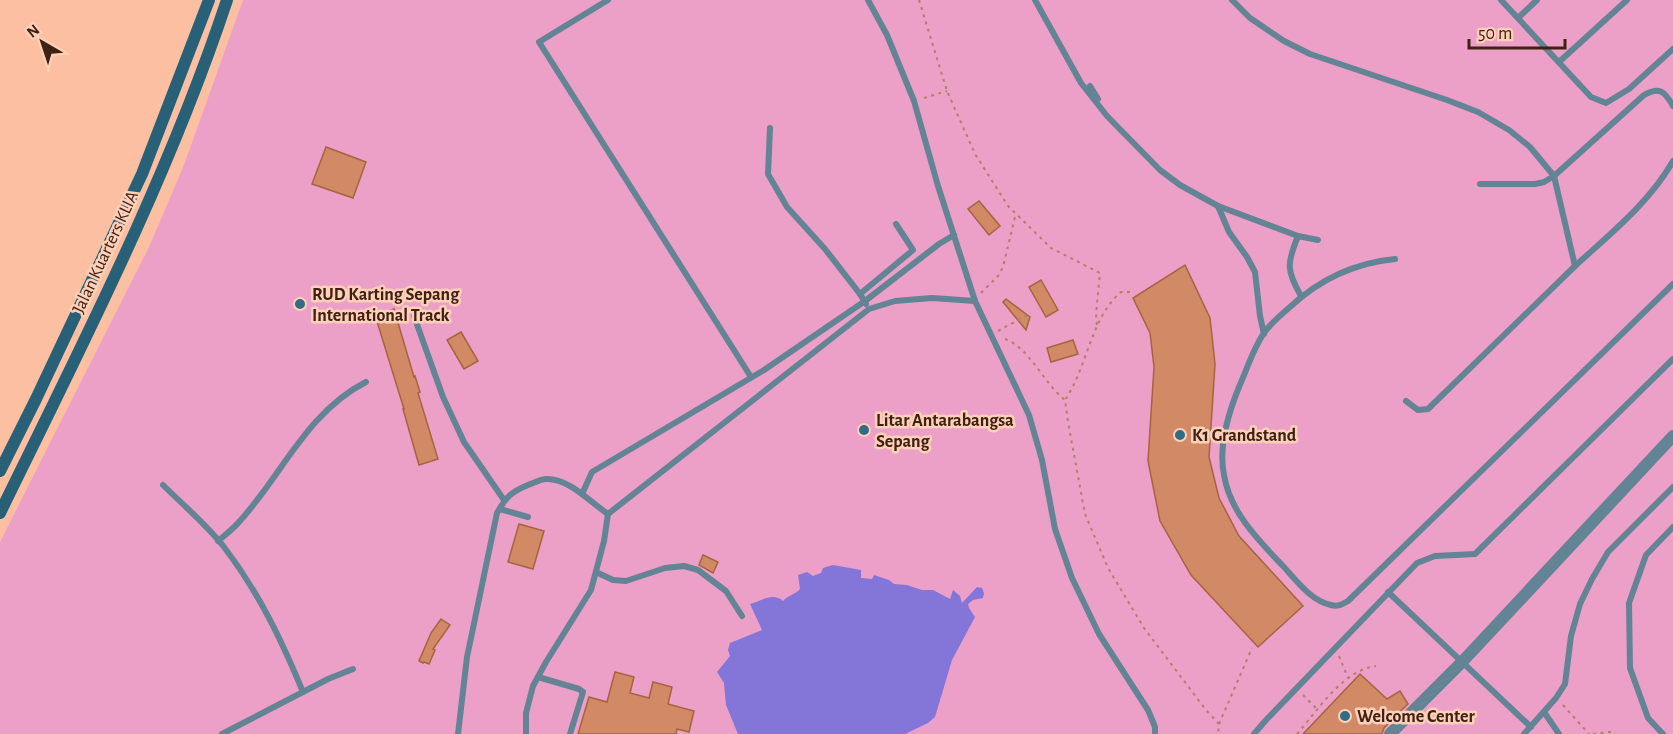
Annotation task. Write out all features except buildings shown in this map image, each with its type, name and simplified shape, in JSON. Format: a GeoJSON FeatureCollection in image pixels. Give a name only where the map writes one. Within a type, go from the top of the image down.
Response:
{"type":"FeatureCollection","features":[{"type":"Feature","properties":{"kind":"main road","name":"Jalan Kuarters KLIA"},"geometry":{"type":"LineString","coordinates":[[0,471],[142,174],[209,0]]}},
{"type":"Feature","properties":{"kind":"main road","name":"Jalan Kuarters KLIA"},"geometry":{"type":"LineString","coordinates":[[0,513],[141,220],[208,57],[227,0]]}},
{"type":"Feature","properties":{"kind":"street"},"geometry":{"type":"LineString","coordinates":[[1390,734],[1462,662],[1673,436]]}},
{"type":"Feature","properties":{"kind":"lane"},"geometry":{"type":"LineString","coordinates":[[608,0],[539,42],[751,377]]}},
{"type":"Feature","properties":{"kind":"lane"},"geometry":{"type":"LineString","coordinates":[[868,0],[887,36],[914,101],[932,167],[975,301],[1029,415],[1042,460],[1055,529],[1072,578],[1099,634],[1148,710],[1155,727],[1155,734]]}},
{"type":"Feature","properties":{"kind":"lane"},"geometry":{"type":"LineString","coordinates":[[1035,0],[1081,83],[1107,116],[1160,170],[1180,185],[1218,206],[1298,236],[1318,240]]}},
{"type":"Feature","properties":{"kind":"lane"},"geometry":{"type":"LineString","coordinates":[[1232,0],[1250,18],[1310,54],[1447,100],[1478,112],[1509,130],[1530,147],[1554,177],[1575,266]]}},
{"type":"Feature","properties":{"kind":"lane"},"geometry":{"type":"LineString","coordinates":[[1501,0],[1591,97],[1606,103],[1629,89],[1673,49]]}},
{"type":"Feature","properties":{"kind":"lane"},"geometry":{"type":"LineString","coordinates":[[1518,18],[1537,0]]}},
{"type":"Feature","properties":{"kind":"lane"},"geometry":{"type":"LineString","coordinates":[[1559,62],[1627,0]]}},
{"type":"Feature","properties":{"kind":"lane"},"geometry":{"type":"LineString","coordinates":[[1090,86],[1107,116]]}},
{"type":"Feature","properties":{"kind":"lane"},"geometry":{"type":"LineString","coordinates":[[1480,184],[1535,184],[1554,177],[1651,91],[1659,91],[1666,95],[1673,106]]}},
{"type":"Feature","properties":{"kind":"lane"},"geometry":{"type":"LineString","coordinates":[[770,128],[768,174],[787,207],[825,249],[869,309]]}},
{"type":"Feature","properties":{"kind":"lane"},"geometry":{"type":"LineString","coordinates":[[1406,401],[1418,410],[1428,409],[1618,227],[1653,190],[1673,161]]}},
{"type":"Feature","properties":{"kind":"lane"},"geometry":{"type":"LineString","coordinates":[[1218,206],[1229,232],[1255,272],[1264,334]]}},
{"type":"Feature","properties":{"kind":"lane"},"geometry":{"type":"LineString","coordinates":[[860,294],[913,250],[896,224]]}},
{"type":"Feature","properties":{"kind":"lane"},"geometry":{"type":"LineString","coordinates":[[582,494],[592,472],[751,377],[865,301],[954,235]]}},
{"type":"Feature","properties":{"kind":"lane"},"geometry":{"type":"LineString","coordinates":[[1298,236],[1289,258],[1289,268],[1301,296]]}},
{"type":"Feature","properties":{"kind":"lane"},"geometry":{"type":"LineString","coordinates":[[1395,259],[1380,260],[1335,274],[1301,296],[1277,318],[1264,334],[1254,352],[1228,417],[1223,441],[1223,475],[1239,513],[1265,548],[1300,585],[1316,598],[1332,606],[1348,601],[1673,284]]}},
{"type":"Feature","properties":{"kind":"lane"},"geometry":{"type":"LineString","coordinates":[[526,734],[526,713],[533,686],[591,590],[604,541],[608,514],[869,309],[895,301],[932,298],[975,301]]}},
{"type":"Feature","properties":{"kind":"lane"},"geometry":{"type":"LineString","coordinates":[[414,316],[443,397],[464,442],[504,500]]}},
{"type":"Feature","properties":{"kind":"lane"},"geometry":{"type":"LineString","coordinates":[[1254,734],[1417,563],[1435,556],[1475,554],[1673,359]]}},
{"type":"Feature","properties":{"kind":"lane"},"geometry":{"type":"LineString","coordinates":[[218,541],[239,522],[329,407],[343,395],[366,382]]}},
{"type":"Feature","properties":{"kind":"lane"},"geometry":{"type":"LineString","coordinates":[[458,734],[467,657],[497,513],[504,500],[521,488],[541,480],[556,480],[582,494],[608,514]]}},
{"type":"Feature","properties":{"kind":"lane"},"geometry":{"type":"LineString","coordinates":[[163,484],[218,541],[236,564],[266,610],[303,692]]}},
{"type":"Feature","properties":{"kind":"lane"},"geometry":{"type":"LineString","coordinates":[[1524,734],[1557,698],[1565,684],[1571,636],[1580,604],[1608,552],[1673,487]]}},
{"type":"Feature","properties":{"kind":"lane"},"geometry":{"type":"LineString","coordinates":[[500,509],[528,517]]}},
{"type":"Feature","properties":{"kind":"lane"},"geometry":{"type":"LineString","coordinates":[[1663,734],[1648,718],[1630,668],[1629,603],[1646,555],[1673,527]]}},
{"type":"Feature","properties":{"kind":"lane"},"geometry":{"type":"LineString","coordinates":[[596,572],[613,580],[626,581],[665,568],[684,566],[699,570],[726,591],[742,616]]}},
{"type":"Feature","properties":{"kind":"lane"},"geometry":{"type":"LineString","coordinates":[[1388,592],[1531,727]]}},
{"type":"Feature","properties":{"kind":"lane"},"geometry":{"type":"LineString","coordinates":[[222,734],[328,679],[353,669]]}},
{"type":"Feature","properties":{"kind":"lane"},"geometry":{"type":"LineString","coordinates":[[538,677],[583,692],[570,734]]}},
{"type":"Feature","properties":{"kind":"lane"},"geometry":{"type":"LineString","coordinates":[[1544,712],[1559,734]]}},
{"type":"Feature","properties":{"kind":"path"},"geometry":{"type":"LineString","coordinates":[[919,0],[947,91],[975,154],[1008,206],[1051,248],[1100,273],[1097,326]]}},
{"type":"Feature","properties":{"kind":"path"},"geometry":{"type":"LineString","coordinates":[[931,96],[947,91]]}},
{"type":"Feature","properties":{"kind":"path"},"geometry":{"type":"LineString","coordinates":[[975,301],[998,276],[1003,267],[1016,213]]}},
{"type":"Feature","properties":{"kind":"path"},"geometry":{"type":"LineString","coordinates":[[1065,400],[1074,387],[1097,326],[1112,300],[1120,291],[1130,292]]}},
{"type":"Feature","properties":{"kind":"path"},"geometry":{"type":"LineString","coordinates":[[990,335],[1031,313]]}},
{"type":"Feature","properties":{"kind":"path"},"geometry":{"type":"LineString","coordinates":[[990,335],[1009,341],[1024,353],[1050,386],[1065,400],[1085,514],[1108,568],[1144,628],[1219,724]]}},
{"type":"Feature","properties":{"kind":"path"},"geometry":{"type":"LineString","coordinates":[[1335,647],[1348,678]]}},
{"type":"Feature","properties":{"kind":"path"},"geometry":{"type":"LineString","coordinates":[[1218,734],[1219,724],[1252,648]]}},
{"type":"Feature","properties":{"kind":"path"},"geometry":{"type":"LineString","coordinates":[[1297,734],[1333,692],[1353,673],[1365,667],[1376,666]]}},
{"type":"Feature","properties":{"kind":"path"},"geometry":{"type":"LineString","coordinates":[[1296,688],[1318,710]]}},
{"type":"Feature","properties":{"kind":"path"},"geometry":{"type":"LineString","coordinates":[[1557,698],[1588,734]]}},
{"type":"Feature","properties":{"kind":"path"},"geometry":{"type":"LineString","coordinates":[[1593,734],[1610,732],[1612,734]]}},
{"type":"Feature","properties":{"kind":"shaded area","name":"Litar Antarabangsa Sepang"},"geometry":{"type":"Polygon","coordinates":[[[243,0],[1673,0],[1673,734],[0,734],[0,542],[149,247],[184,165],[243,0]]]}},
{"type":"Feature","properties":{"kind":"shaded area"},"geometry":{"type":"Polygon","coordinates":[[[833,565],[861,570],[861,578],[872,579],[874,575],[894,584],[933,590],[950,599],[953,590],[960,596],[962,603],[977,587],[982,588],[983,598],[973,600],[968,604],[975,617],[952,660],[935,717],[905,734],[738,734],[726,705],[724,683],[717,672],[730,656],[728,650],[730,643],[762,630],[750,604],[771,597],[783,601],[800,589],[798,575],[807,572],[813,576],[821,573],[823,568],[833,565]]]}},
{"type":"Feature","properties":{"kind":"place","name":"RUD Karting Sepang International Track"},"geometry":{"type":"Point","coordinates":[300,304]}},
{"type":"Feature","properties":{"kind":"place","name":"Litar Antarabangsa Sepang"},"geometry":{"type":"Point","coordinates":[864,430]}},
{"type":"Feature","properties":{"kind":"place","name":"K1 Grandstand"},"geometry":{"type":"Point","coordinates":[1180,435]}},
{"type":"Feature","properties":{"kind":"place","name":"Welcome Center"},"geometry":{"type":"Point","coordinates":[1345,716]}}]}
